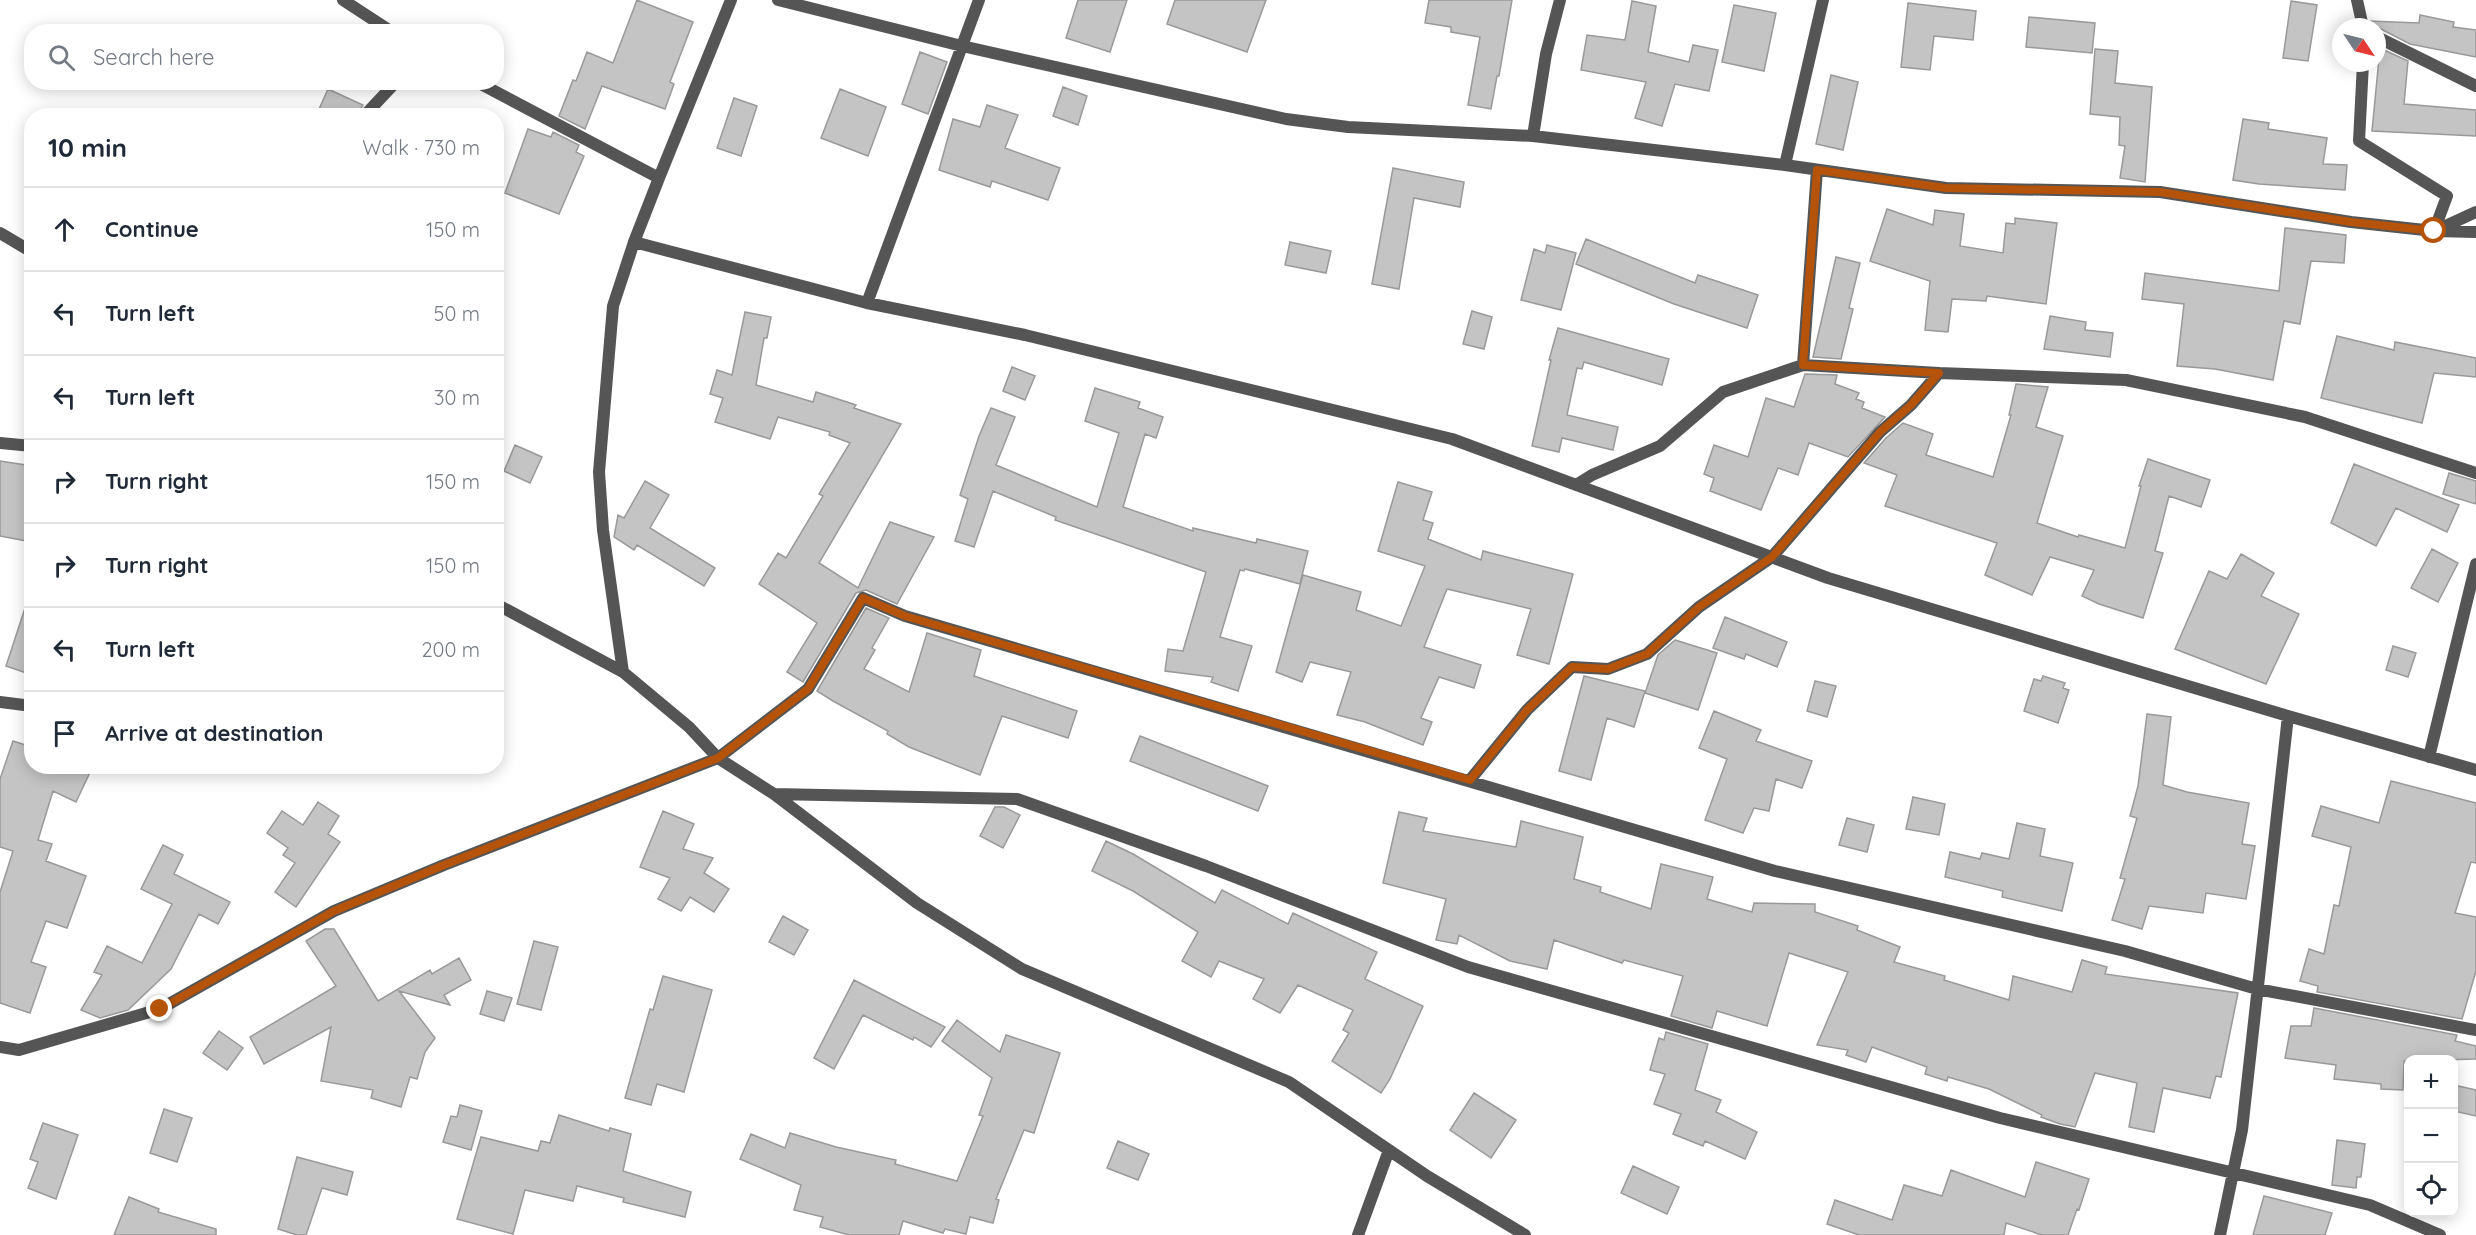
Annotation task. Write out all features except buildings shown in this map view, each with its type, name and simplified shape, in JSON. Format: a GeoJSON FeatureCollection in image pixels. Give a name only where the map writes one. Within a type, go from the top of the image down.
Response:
{"type":"FeatureCollection","features":[{"type":"Feature","properties":{"kind":"street"},"geometry":{"type":"LineString","coordinates":[[343,0],[380,24]]}},
{"type":"Feature","properties":{"kind":"street"},"geometry":{"type":"LineString","coordinates":[[623,672],[603,530],[599,472],[613,306],[634,242],[731,0]]}},
{"type":"Feature","properties":{"kind":"street"},"geometry":{"type":"LineString","coordinates":[[778,0],[962,46],[1286,119],[1348,127],[1533,136],[1785,165],[1946,188],[2160,192],[2351,222],[2434,231],[2476,232]]}},
{"type":"Feature","properties":{"kind":"street"},"geometry":{"type":"LineString","coordinates":[[867,303],[979,0]]}},
{"type":"Feature","properties":{"kind":"street"},"geometry":{"type":"LineString","coordinates":[[1533,136],[1546,54],[1560,0]]}},
{"type":"Feature","properties":{"kind":"street"},"geometry":{"type":"LineString","coordinates":[[1785,165],[1823,0]]}},
{"type":"Feature","properties":{"kind":"street"},"geometry":{"type":"LineString","coordinates":[[2357,0],[2361,18]]}},
{"type":"Feature","properties":{"kind":"street"},"geometry":{"type":"LineString","coordinates":[[2386,41],[2476,86]]}},
{"type":"Feature","properties":{"kind":"street"},"geometry":{"type":"LineString","coordinates":[[2362,72],[2359,141],[2447,196],[2434,231]]}},
{"type":"Feature","properties":{"kind":"street"},"geometry":{"type":"LineString","coordinates":[[372,108],[388,90]]}},
{"type":"Feature","properties":{"kind":"street"},"geometry":{"type":"LineString","coordinates":[[492,90],[659,178]]}},
{"type":"Feature","properties":{"kind":"street"},"geometry":{"type":"LineString","coordinates":[[1803,365],[1817,170]]}},
{"type":"Feature","properties":{"kind":"street"},"geometry":{"type":"LineString","coordinates":[[2434,231],[2476,212]]}},
{"type":"Feature","properties":{"kind":"street"},"geometry":{"type":"LineString","coordinates":[[0,233],[24,247]]}},
{"type":"Feature","properties":{"kind":"street"},"geometry":{"type":"LineString","coordinates":[[634,242],[867,303],[1024,335],[1452,439],[1828,578],[2476,770]]}},
{"type":"Feature","properties":{"kind":"street"},"geometry":{"type":"LineString","coordinates":[[1576,485],[1592,475],[1660,446],[1723,392],[1803,365],[2126,380],[2306,417],[2476,473]]}},
{"type":"Feature","properties":{"kind":"street"},"geometry":{"type":"LineString","coordinates":[[1470,780],[1527,710],[1572,667],[1608,669],[1647,654],[1699,607],[1772,557],[1880,432],[1911,405],[1939,373]]}},
{"type":"Feature","properties":{"kind":"street"},"geometry":{"type":"LineString","coordinates":[[0,443],[24,445]]}},
{"type":"Feature","properties":{"kind":"street"},"geometry":{"type":"LineString","coordinates":[[2429,757],[2476,564]]}},
{"type":"Feature","properties":{"kind":"street"},"geometry":{"type":"LineString","coordinates":[[0,1047],[19,1050],[160,1009],[334,911],[444,865],[718,758],[808,689],[863,598],[905,616],[1775,871],[2125,951],[2258,989],[2476,1030]]}},
{"type":"Feature","properties":{"kind":"street"},"geometry":{"type":"LineString","coordinates":[[504,608],[623,672],[689,727],[718,758],[774,794],[917,903],[1022,969],[1289,1082],[1427,1176],[1525,1235]]}},
{"type":"Feature","properties":{"kind":"street"},"geometry":{"type":"LineString","coordinates":[[0,702],[24,705]]}},
{"type":"Feature","properties":{"kind":"street"},"geometry":{"type":"LineString","coordinates":[[2220,1235],[2242,1130],[2288,716]]}},
{"type":"Feature","properties":{"kind":"street"},"geometry":{"type":"LineString","coordinates":[[774,794],[1017,799],[1206,866],[1468,967],[2000,1118],[2370,1205],[2440,1235]]}},
{"type":"Feature","properties":{"kind":"street"},"geometry":{"type":"LineString","coordinates":[[1358,1235],[1389,1149]]}},
{"type":"Feature","properties":{"kind":"route"},"geometry":{"type":"LineString","coordinates":[[160,1009],[334,911],[444,865],[718,758],[808,689],[863,598],[905,616],[1470,780],[1527,710],[1572,667],[1608,669],[1647,654],[1699,607],[1772,557],[1880,432],[1911,405],[1939,373],[1803,365],[1817,170],[1946,188],[2160,192],[2351,222],[2434,231]]}}]}
